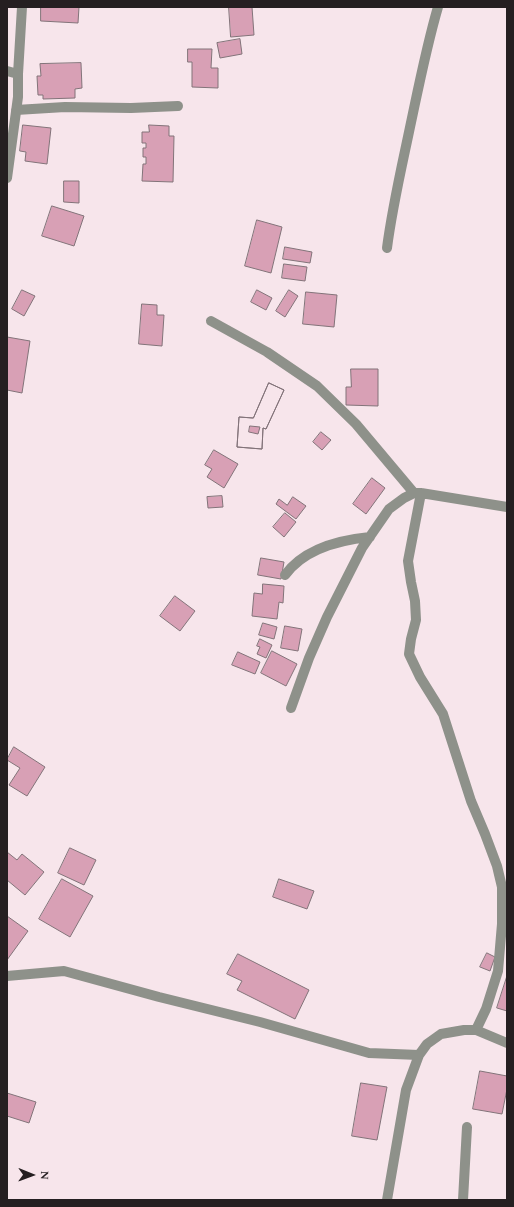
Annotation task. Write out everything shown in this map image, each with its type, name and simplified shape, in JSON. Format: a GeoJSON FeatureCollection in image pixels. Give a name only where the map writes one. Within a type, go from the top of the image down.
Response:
{"type":"FeatureCollection","features":[{"type":"Feature","properties":{"kind":"street"},"geometry":{"type":"LineString","coordinates":[[7,178],[18,97],[22,7]]}},
{"type":"Feature","properties":{"kind":"street"},"geometry":{"type":"LineString","coordinates":[[388,248],[389,230],[427,44],[438,7]]}},
{"type":"Feature","properties":{"kind":"street"},"geometry":{"type":"LineString","coordinates":[[7,71],[18,74]]}},
{"type":"Feature","properties":{"kind":"street"},"geometry":{"type":"LineString","coordinates":[[16,110],[65,107],[132,108],[178,106]]}},
{"type":"Feature","properties":{"kind":"street"},"geometry":{"type":"LineString","coordinates":[[210,321],[267,352],[317,386],[356,424],[417,493],[408,561],[415,601],[416,620],[409,654],[420,677],[443,714],[471,801],[497,866],[502,887],[502,924],[498,971],[486,1008],[476,1030]]}},
{"type":"Feature","properties":{"kind":"street"},"geometry":{"type":"LineString","coordinates":[[291,708],[309,658],[327,617],[362,548],[389,509],[404,498],[417,493],[507,507]]}},
{"type":"Feature","properties":{"kind":"street"},"geometry":{"type":"LineString","coordinates":[[285,575],[300,560],[320,548],[353,538],[370,537]]}},
{"type":"Feature","properties":{"kind":"street"},"geometry":{"type":"LineString","coordinates":[[7,976],[64,970],[159,997],[260,1022],[369,1053],[419,1055]]}},
{"type":"Feature","properties":{"kind":"street"},"geometry":{"type":"LineString","coordinates":[[387,1200],[406,1090],[419,1055],[427,1044],[441,1034],[464,1030],[476,1030],[507,1043]]}},
{"type":"Feature","properties":{"kind":"street"},"geometry":{"type":"LineString","coordinates":[[463,1200],[467,1127]]}},
{"type":"Feature","properties":{"kind":"building"},"geometry":{"type":"Polygon","coordinates":[[[41,7],[79,7],[78,23],[41,21],[41,7]]]}},
{"type":"Feature","properties":{"kind":"building"},"geometry":{"type":"Polygon","coordinates":[[[229,7],[252,7],[254,35],[231,37],[229,7]]]}},
{"type":"Feature","properties":{"kind":"building"},"geometry":{"type":"Polygon","coordinates":[[[240,39],[242,54],[220,58],[217,43],[240,39]]]}},
{"type":"Feature","properties":{"kind":"building"},"geometry":{"type":"Polygon","coordinates":[[[188,49],[212,49],[211,68],[218,68],[218,88],[192,87],[192,62],[188,62],[188,49]]]}},
{"type":"Feature","properties":{"kind":"building"},"geometry":{"type":"Polygon","coordinates":[[[81,63],[82,88],[75,89],[75,98],[43,99],[43,95],[38,95],[37,76],[41,76],[40,64],[81,63]]]}},
{"type":"Feature","properties":{"kind":"building"},"geometry":{"type":"Polygon","coordinates":[[[23,125],[51,128],[47,164],[25,161],[26,152],[20,151],[23,125]]]}},
{"type":"Feature","properties":{"kind":"building"},"geometry":{"type":"Polygon","coordinates":[[[149,125],[169,126],[169,136],[174,136],[173,182],[142,181],[143,164],[146,164],[146,157],[143,157],[143,148],[146,148],[146,143],[142,143],[142,132],[149,132],[149,125]]]}},
{"type":"Feature","properties":{"kind":"building"},"geometry":{"type":"Polygon","coordinates":[[[64,181],[79,181],[79,203],[64,202],[64,181]]]}},
{"type":"Feature","properties":{"kind":"building"},"geometry":{"type":"Polygon","coordinates":[[[52,206],[84,216],[74,246],[42,236],[52,206]]]}},
{"type":"Feature","properties":{"kind":"building"},"geometry":{"type":"Polygon","coordinates":[[[257,220],[282,227],[271,273],[245,266],[257,220]]]}},
{"type":"Feature","properties":{"kind":"building"},"geometry":{"type":"Polygon","coordinates":[[[285,247],[312,252],[310,263],[283,259],[285,247]]]}},
{"type":"Feature","properties":{"kind":"building"},"geometry":{"type":"Polygon","coordinates":[[[284,264],[307,267],[305,281],[282,278],[284,264]]]}},
{"type":"Feature","properties":{"kind":"building"},"geometry":{"type":"Polygon","coordinates":[[[22,290],[35,296],[24,316],[12,309],[22,290]]]}},
{"type":"Feature","properties":{"kind":"building"},"geometry":{"type":"Polygon","coordinates":[[[257,290],[272,298],[266,310],[251,302],[257,290]]]}},
{"type":"Feature","properties":{"kind":"building"},"geometry":{"type":"Polygon","coordinates":[[[289,290],[298,296],[285,317],[276,311],[289,290]]]}},
{"type":"Feature","properties":{"kind":"building"},"geometry":{"type":"Polygon","coordinates":[[[306,292],[337,295],[334,327],[303,324],[306,292]]]}},
{"type":"Feature","properties":{"kind":"building"},"geometry":{"type":"Polygon","coordinates":[[[142,304],[157,305],[157,315],[164,315],[162,346],[139,344],[142,304]]]}},
{"type":"Feature","properties":{"kind":"building"},"geometry":{"type":"Polygon","coordinates":[[[7,337],[30,341],[22,393],[7,390],[7,337]]]}},
{"type":"Feature","properties":{"kind":"building"},"geometry":{"type":"Polygon","coordinates":[[[351,369],[378,369],[378,406],[346,405],[346,387],[351,387],[351,369]]]}},
{"type":"Feature","properties":{"kind":"building"},"geometry":{"type":"Polygon","coordinates":[[[269,383],[284,390],[266,429],[263,428],[262,449],[237,447],[239,417],[253,418],[269,383]],[[250,426],[249,432],[258,434],[260,427],[250,426]]]}},
{"type":"Feature","properties":{"kind":"building"},"geometry":{"type":"Polygon","coordinates":[[[269,383],[284,390],[266,429],[263,428],[262,449],[237,447],[239,417],[253,418],[269,383]]]}},
{"type":"Feature","properties":{"kind":"building"},"geometry":{"type":"Polygon","coordinates":[[[321,432],[331,440],[322,450],[313,442],[321,432]]]}},
{"type":"Feature","properties":{"kind":"building"},"geometry":{"type":"Polygon","coordinates":[[[214,450],[238,464],[224,488],[207,477],[212,469],[205,465],[214,450]]]}},
{"type":"Feature","properties":{"kind":"building"},"geometry":{"type":"Polygon","coordinates":[[[372,478],[385,488],[366,514],[353,504],[372,478]]]}},
{"type":"Feature","properties":{"kind":"building"},"geometry":{"type":"Polygon","coordinates":[[[222,496],[223,507],[208,508],[207,497],[222,496]]]}},
{"type":"Feature","properties":{"kind":"building"},"geometry":{"type":"Polygon","coordinates":[[[293,497],[306,506],[296,519],[276,504],[279,499],[287,505],[293,497]]]}},
{"type":"Feature","properties":{"kind":"building"},"geometry":{"type":"Polygon","coordinates":[[[285,513],[296,522],[284,537],[273,527],[285,513]]]}},
{"type":"Feature","properties":{"kind":"building"},"geometry":{"type":"Polygon","coordinates":[[[261,558],[284,562],[281,579],[258,575],[261,558]]]}},
{"type":"Feature","properties":{"kind":"building"},"geometry":{"type":"Polygon","coordinates":[[[263,584],[284,586],[283,603],[279,602],[277,619],[252,616],[254,593],[262,594],[263,584]]]}},
{"type":"Feature","properties":{"kind":"building"},"geometry":{"type":"Polygon","coordinates":[[[175,596],[195,611],[180,631],[160,616],[175,596]]]}},
{"type":"Feature","properties":{"kind":"building"},"geometry":{"type":"Polygon","coordinates":[[[263,623],[277,627],[274,639],[259,635],[263,623]]]}},
{"type":"Feature","properties":{"kind":"building"},"geometry":{"type":"Polygon","coordinates":[[[285,626],[302,629],[298,651],[281,648],[285,626]]]}},
{"type":"Feature","properties":{"kind":"building"},"geometry":{"type":"Polygon","coordinates":[[[260,639],[272,645],[266,658],[257,654],[260,647],[257,646],[260,639]]]}},
{"type":"Feature","properties":{"kind":"building"},"geometry":{"type":"Polygon","coordinates":[[[272,651],[297,664],[286,686],[261,673],[272,651]]]}},
{"type":"Feature","properties":{"kind":"building"},"geometry":{"type":"Polygon","coordinates":[[[238,652],[260,662],[255,674],[232,665],[238,652]]]}},
{"type":"Feature","properties":{"kind":"building"},"geometry":{"type":"Polygon","coordinates":[[[14,747],[45,767],[27,796],[9,785],[20,768],[7,760],[14,747]]]}},
{"type":"Feature","properties":{"kind":"building"},"geometry":{"type":"Polygon","coordinates":[[[70,848],[96,860],[84,885],[58,873],[70,848]]]}},
{"type":"Feature","properties":{"kind":"building"},"geometry":{"type":"Polygon","coordinates":[[[7,852],[17,860],[22,854],[44,872],[25,895],[7,880],[7,852]]]}},
{"type":"Feature","properties":{"kind":"building"},"geometry":{"type":"Polygon","coordinates":[[[62,879],[93,896],[70,937],[39,919],[62,879]]]}},
{"type":"Feature","properties":{"kind":"building"},"geometry":{"type":"Polygon","coordinates":[[[279,879],[314,891],[307,909],[273,897],[279,879]]]}},
{"type":"Feature","properties":{"kind":"building"},"geometry":{"type":"Polygon","coordinates":[[[7,916],[28,931],[7,960],[7,916]]]}},
{"type":"Feature","properties":{"kind":"building"},"geometry":{"type":"Polygon","coordinates":[[[487,953],[495,957],[490,971],[480,967],[487,953]]]}},
{"type":"Feature","properties":{"kind":"building"},"geometry":{"type":"Polygon","coordinates":[[[238,954],[309,990],[295,1019],[237,990],[242,981],[227,974],[238,954]]]}},
{"type":"Feature","properties":{"kind":"building"},"geometry":{"type":"Polygon","coordinates":[[[507,976],[507,1011],[497,1008],[507,976]]]}},
{"type":"Feature","properties":{"kind":"building"},"geometry":{"type":"Polygon","coordinates":[[[480,1071],[507,1076],[507,1089],[502,1114],[473,1109],[480,1071]]]}},
{"type":"Feature","properties":{"kind":"building"},"geometry":{"type":"Polygon","coordinates":[[[361,1083],[387,1087],[377,1140],[352,1136],[361,1083]]]}},
{"type":"Feature","properties":{"kind":"building"},"geometry":{"type":"Polygon","coordinates":[[[7,1093],[36,1102],[29,1123],[7,1116],[7,1093]]]}}]}
